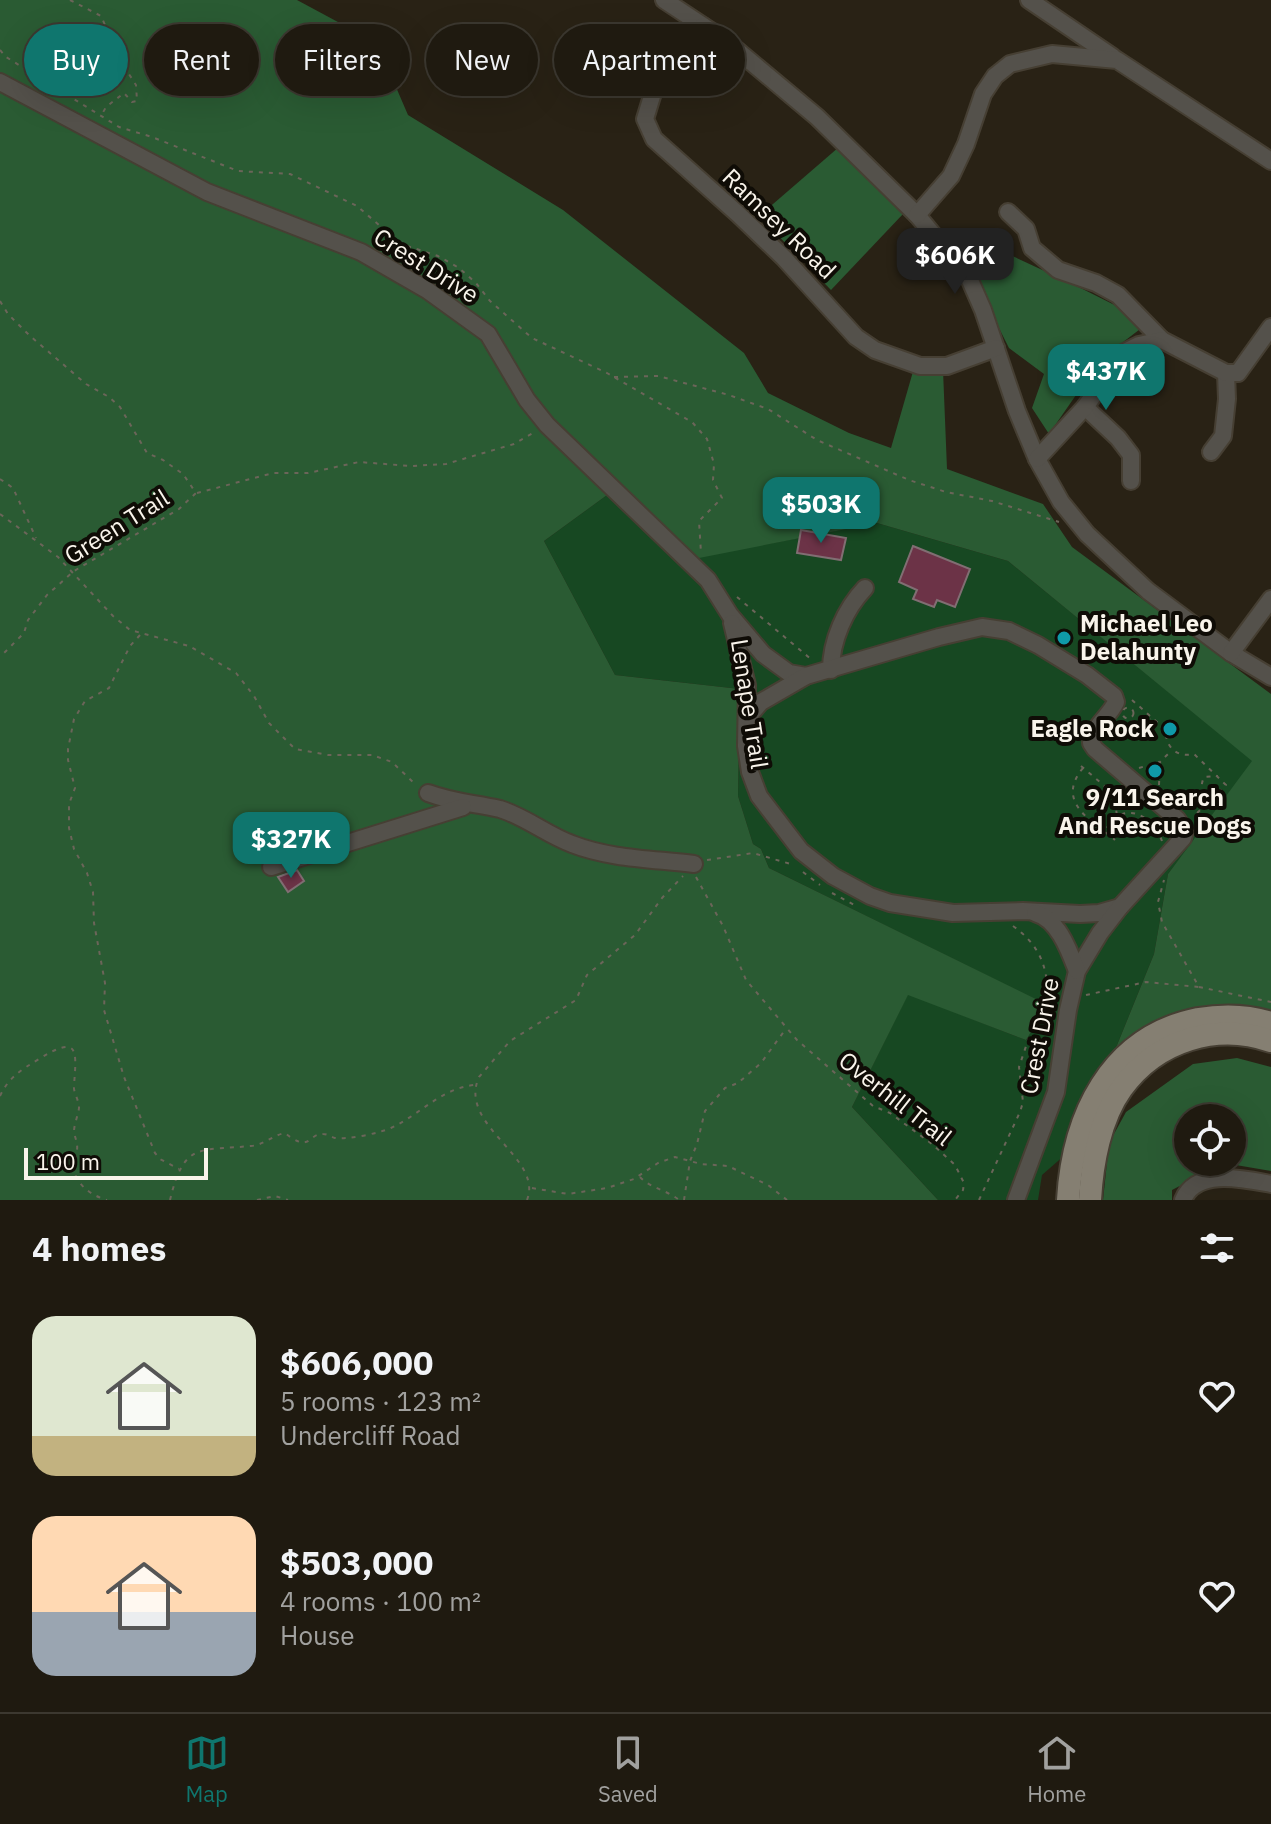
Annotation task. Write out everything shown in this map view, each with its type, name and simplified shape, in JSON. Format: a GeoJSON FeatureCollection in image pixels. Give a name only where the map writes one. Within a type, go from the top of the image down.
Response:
{"type":"FeatureCollection","features":[{"type":"Feature","properties":{"kind":"main road"},"geometry":{"type":"LineString","coordinates":[[1068,1200],[1069,1177],[1095,1093],[1110,1070],[1130,1051],[1159,1032],[1185,1022],[1240,1016],[1271,1023]]}},
{"type":"Feature","properties":{"kind":"main road"},"geometry":{"type":"LineString","coordinates":[[1090,1200],[1104,1125],[1122,1088],[1149,1060],[1189,1038],[1210,1033],[1249,1034],[1271,1041]]}},
{"type":"Feature","properties":{"kind":"street"},"geometry":{"type":"LineString","coordinates":[[664,0],[700,24]]}},
{"type":"Feature","properties":{"kind":"street"},"geometry":{"type":"LineString","coordinates":[[1029,0],[1271,161]]}},
{"type":"Feature","properties":{"kind":"street"},"geometry":{"type":"LineString","coordinates":[[917,215],[951,176],[983,94],[995,76],[1010,64],[1052,54],[1117,60]]}},
{"type":"Feature","properties":{"kind":"street"},"geometry":{"type":"LineString","coordinates":[[745,57],[817,117],[917,215],[969,278],[1037,459],[1061,502],[1087,534],[1148,591],[1231,653],[1271,677]]}},
{"type":"Feature","properties":{"kind":"street","name":"Crest Drive"},"geometry":{"type":"LineString","coordinates":[[0,82],[207,192],[361,252],[427,290],[488,334],[527,400],[547,425],[703,574],[730,615],[779,668],[789,673],[819,670],[982,627],[1009,631],[1038,645],[1114,696],[1116,702],[1112,711],[1094,732],[1091,743],[1183,825],[1183,838],[1120,907],[1077,971],[1056,1092],[1016,1200]]}},
{"type":"Feature","properties":{"kind":"street","name":"Ramsey Road"},"geometry":{"type":"LineString","coordinates":[[651,96],[645,119],[654,139],[767,242],[856,337],[875,350],[920,366],[947,366],[996,348]]}},
{"type":"Feature","properties":{"kind":"street"},"geometry":{"type":"LineString","coordinates":[[1008,212],[1026,229],[1032,248],[1058,270],[1096,283],[1118,295],[1162,340],[1226,373],[1238,373],[1271,327]]}},
{"type":"Feature","properties":{"kind":"street"},"geometry":{"type":"LineString","coordinates":[[1037,459],[1085,407],[1125,352],[1162,340]]}},
{"type":"Feature","properties":{"kind":"street"},"geometry":{"type":"LineString","coordinates":[[1211,452],[1223,436],[1226,373]]}},
{"type":"Feature","properties":{"kind":"street"},"geometry":{"type":"LineString","coordinates":[[1085,407],[1131,455],[1131,481]]}},
{"type":"Feature","properties":{"kind":"street"},"geometry":{"type":"LineString","coordinates":[[819,670],[831,658],[846,614],[865,588]]}},
{"type":"Feature","properties":{"kind":"street"},"geometry":{"type":"LineString","coordinates":[[1231,653],[1271,599]]}},
{"type":"Feature","properties":{"kind":"street","name":"Crest Drive"},"geometry":{"type":"LineString","coordinates":[[730,615],[747,685],[746,746],[750,772],[759,796],[801,851],[833,876],[870,896],[920,909],[962,913],[1099,913],[1120,907]]}},
{"type":"Feature","properties":{"kind":"street","name":"Crest Drive"},"geometry":{"type":"LineString","coordinates":[[748,717],[761,702],[819,670]]}},
{"type":"Feature","properties":{"kind":"street"},"geometry":{"type":"LineString","coordinates":[[428,793],[453,803],[499,809],[572,844],[600,853],[694,864]]}},
{"type":"Feature","properties":{"kind":"street"},"geometry":{"type":"LineString","coordinates":[[271,867],[472,805]]}},
{"type":"Feature","properties":{"kind":"street","name":"Crest Drive"},"geometry":{"type":"LineString","coordinates":[[1033,912],[1041,915],[1058,932],[1077,971]]}},
{"type":"Feature","properties":{"kind":"street"},"geometry":{"type":"LineString","coordinates":[[1183,1200],[1187,1190],[1201,1180],[1212,1178],[1271,1184]]}},
{"type":"Feature","properties":{"kind":"path"},"geometry":{"type":"LineString","coordinates":[[70,0],[101,16],[123,65],[136,85],[137,101],[132,102],[124,93],[106,107],[100,117]]}},
{"type":"Feature","properties":{"kind":"path"},"geometry":{"type":"LineString","coordinates":[[0,50],[6,57],[100,117],[132,133],[152,137],[238,171],[290,174],[357,206],[401,244],[438,256],[459,268],[532,338],[613,377],[692,422],[707,439],[714,464],[713,480],[722,498],[699,521],[703,574]]}},
{"type":"Feature","properties":{"kind":"path","name":"Green Trail"},"geometry":{"type":"LineString","coordinates":[[0,301],[29,335],[86,384],[120,407],[147,453],[183,474],[196,493],[179,509],[74,571],[41,602],[28,620],[24,633],[0,657]]}},
{"type":"Feature","properties":{"kind":"path"},"geometry":{"type":"LineString","coordinates":[[613,377],[658,376],[729,395],[768,409],[817,440],[909,480],[1059,522]]}},
{"type":"Feature","properties":{"kind":"path"},"geometry":{"type":"LineString","coordinates":[[196,493],[273,473],[308,473],[359,462],[411,466],[446,464],[514,444],[547,425]]}},
{"type":"Feature","properties":{"kind":"path"},"geometry":{"type":"LineString","coordinates":[[0,479],[13,488],[36,538]]}},
{"type":"Feature","properties":{"kind":"path"},"geometry":{"type":"LineString","coordinates":[[0,514],[36,538],[74,571],[113,616],[140,635],[189,646],[236,673],[269,723],[295,749],[328,755],[372,755],[392,762],[428,793]]}},
{"type":"Feature","properties":{"kind":"path"},"geometry":{"type":"LineString","coordinates":[[737,597],[819,670]]}},
{"type":"Feature","properties":{"kind":"path"},"geometry":{"type":"LineString","coordinates":[[140,635],[130,646],[109,688],[85,701],[74,719],[68,749],[75,788],[69,804],[69,828],[74,849],[93,892],[94,923],[105,983],[104,1010],[124,1077],[155,1153],[179,1169]]}},
{"type":"Feature","properties":{"kind":"path"},"geometry":{"type":"LineString","coordinates":[[1126,696],[1166,730],[1165,737],[1172,750],[1185,756],[1194,754],[1226,785],[1191,818]]}},
{"type":"Feature","properties":{"kind":"path"},"geometry":{"type":"LineString","coordinates":[[1126,717],[1124,709],[1137,705]]}},
{"type":"Feature","properties":{"kind":"path"},"geometry":{"type":"LineString","coordinates":[[1126,717],[1132,718],[1132,709]]}},
{"type":"Feature","properties":{"kind":"path"},"geometry":{"type":"LineString","coordinates":[[1138,722],[1143,710]]}},
{"type":"Feature","properties":{"kind":"path"},"geometry":{"type":"LineString","coordinates":[[1120,723],[1126,717]]}},
{"type":"Feature","properties":{"kind":"path"},"geometry":{"type":"LineString","coordinates":[[1111,723],[1153,718]]}},
{"type":"Feature","properties":{"kind":"path"},"geometry":{"type":"LineString","coordinates":[[1131,768],[1160,762],[1172,750]]}},
{"type":"Feature","properties":{"kind":"path"},"geometry":{"type":"LineString","coordinates":[[1160,762],[1160,792]]}},
{"type":"Feature","properties":{"kind":"path"},"geometry":{"type":"LineString","coordinates":[[1206,764],[1202,791],[1208,804]]}},
{"type":"Feature","properties":{"kind":"path"},"geometry":{"type":"LineString","coordinates":[[1115,840],[1081,812],[1075,803],[1074,784],[1082,767],[1114,794],[1117,817]]}},
{"type":"Feature","properties":{"kind":"path"},"geometry":{"type":"LineString","coordinates":[[1204,777],[1219,776]]}},
{"type":"Feature","properties":{"kind":"path"},"geometry":{"type":"LineString","coordinates":[[1101,836],[1117,817],[1130,813],[1141,815],[1157,829],[1170,852]]}},
{"type":"Feature","properties":{"kind":"path"},"geometry":{"type":"LineString","coordinates":[[527,1200],[531,1188],[517,1159],[486,1121],[475,1098],[476,1084],[510,1041],[576,1000],[587,975],[635,935],[662,898],[694,864],[745,853],[764,855],[795,865]]}},
{"type":"Feature","properties":{"kind":"path"},"geometry":{"type":"LineString","coordinates":[[787,853],[795,865],[832,893],[866,910]]}},
{"type":"Feature","properties":{"kind":"path","name":"Overhill Trail"},"geometry":{"type":"LineString","coordinates":[[694,864],[699,885],[723,926],[746,980],[786,1030],[873,1106],[890,1113],[955,1165],[964,1183],[955,1200]]}},
{"type":"Feature","properties":{"kind":"path"},"geometry":{"type":"LineString","coordinates":[[1166,875],[1158,902],[1162,922],[1199,987]]}},
{"type":"Feature","properties":{"kind":"path"},"geometry":{"type":"LineString","coordinates":[[979,1200],[1020,1112],[1023,1102],[1020,1063],[1047,986],[1044,963],[1036,949],[1009,924]]}},
{"type":"Feature","properties":{"kind":"path"},"geometry":{"type":"LineString","coordinates":[[1047,986],[1071,994],[1090,995],[1146,982],[1199,987],[1271,1002]]}},
{"type":"Feature","properties":{"kind":"path"},"geometry":{"type":"LineString","coordinates":[[684,1200],[690,1161],[710,1103],[725,1088],[738,1083],[761,1063],[786,1030]]}},
{"type":"Feature","properties":{"kind":"path"},"geometry":{"type":"LineString","coordinates":[[0,1096],[6,1081],[19,1071],[58,1048],[66,1047],[73,1051],[77,1058],[73,1091],[79,1106],[74,1132],[78,1146],[74,1162],[76,1175],[90,1192],[107,1200]]}},
{"type":"Feature","properties":{"kind":"path"},"geometry":{"type":"LineString","coordinates":[[170,1200],[179,1169],[184,1159],[192,1154],[218,1148],[259,1145],[285,1133],[292,1140],[303,1142],[321,1134],[342,1138],[380,1132],[452,1089],[476,1084]]}},
{"type":"Feature","properties":{"kind":"path"},"geometry":{"type":"LineString","coordinates":[[531,1188],[568,1194],[607,1188],[640,1176],[666,1159],[675,1157],[728,1166],[768,1185],[787,1200]]}},
{"type":"Feature","properties":{"kind":"path"},"geometry":{"type":"LineString","coordinates":[[640,1176],[643,1181],[679,1200]]}},
{"type":"Feature","properties":{"kind":"path"},"geometry":{"type":"LineString","coordinates":[[257,1200],[275,1196],[288,1200]]}},
{"type":"Feature","properties":{"kind":"green space"},"geometry":{"type":"Polygon","coordinates":[[[0,0],[297,0],[342,24],[275,24],[275,96],[400,96],[408,115],[563,210],[744,353],[768,393],[849,433],[891,448],[914,368],[943,370],[947,469],[1043,504],[1072,547],[1271,694],[1271,1025],[1202,1010],[1096,1097],[1154,954],[1168,874],[1252,761],[1008,561],[877,523],[694,559],[614,490],[544,541],[615,675],[740,689],[738,796],[753,844],[761,849],[769,868],[1048,1005],[1026,1040],[908,995],[852,1107],[938,1200],[0,1200],[0,0]]]}},
{"type":"Feature","properties":{"kind":"green space"},"geometry":{"type":"Polygon","coordinates":[[[839,147],[903,214],[831,290],[759,216],[839,147]]]}},
{"type":"Feature","properties":{"kind":"green space"},"geometry":{"type":"Polygon","coordinates":[[[969,235],[1148,323],[1101,359],[1049,434],[1032,408],[1044,374],[1009,348],[953,237],[969,235]]]}},
{"type":"Feature","properties":{"kind":"green space"},"geometry":{"type":"Polygon","coordinates":[[[614,490],[694,558],[877,523],[1008,561],[1253,761],[1168,874],[1154,954],[1096,1097],[1066,1154],[1042,1175],[1038,1200],[938,1200],[852,1107],[908,994],[1026,1040],[1047,1005],[769,868],[761,849],[753,844],[738,796],[740,689],[615,675],[544,541],[614,490]]]}},
{"type":"Feature","properties":{"kind":"green space"},"geometry":{"type":"Polygon","coordinates":[[[1237,1058],[1271,1067],[1271,1171],[1246,1167],[1246,1104],[1174,1104],[1174,1176],[1199,1176],[1172,1190],[1172,1200],[1103,1200],[1109,1143],[1126,1112],[1193,1064],[1237,1058]]]}},
{"type":"Feature","properties":{"kind":"building"},"geometry":{"type":"Polygon","coordinates":[[[801,530],[846,538],[841,560],[797,553],[801,530]]]}},
{"type":"Feature","properties":{"kind":"building"},"geometry":{"type":"Polygon","coordinates":[[[913,546],[970,569],[955,607],[937,600],[934,607],[913,599],[917,590],[899,582],[913,546]]]}},
{"type":"Feature","properties":{"kind":"building"},"geometry":{"type":"Polygon","coordinates":[[[297,870],[304,881],[288,892],[278,877],[297,870]]]}},
{"type":"Feature","properties":{"kind":"place","name":"Michael Leo Delahunty"},"geometry":{"type":"Point","coordinates":[1064,638]}},
{"type":"Feature","properties":{"kind":"place","name":"Eagle Rock"},"geometry":{"type":"Point","coordinates":[1170,729]}},
{"type":"Feature","properties":{"kind":"place","name":"9/11 Search And Rescue Dogs"},"geometry":{"type":"Point","coordinates":[1155,771]}}]}
